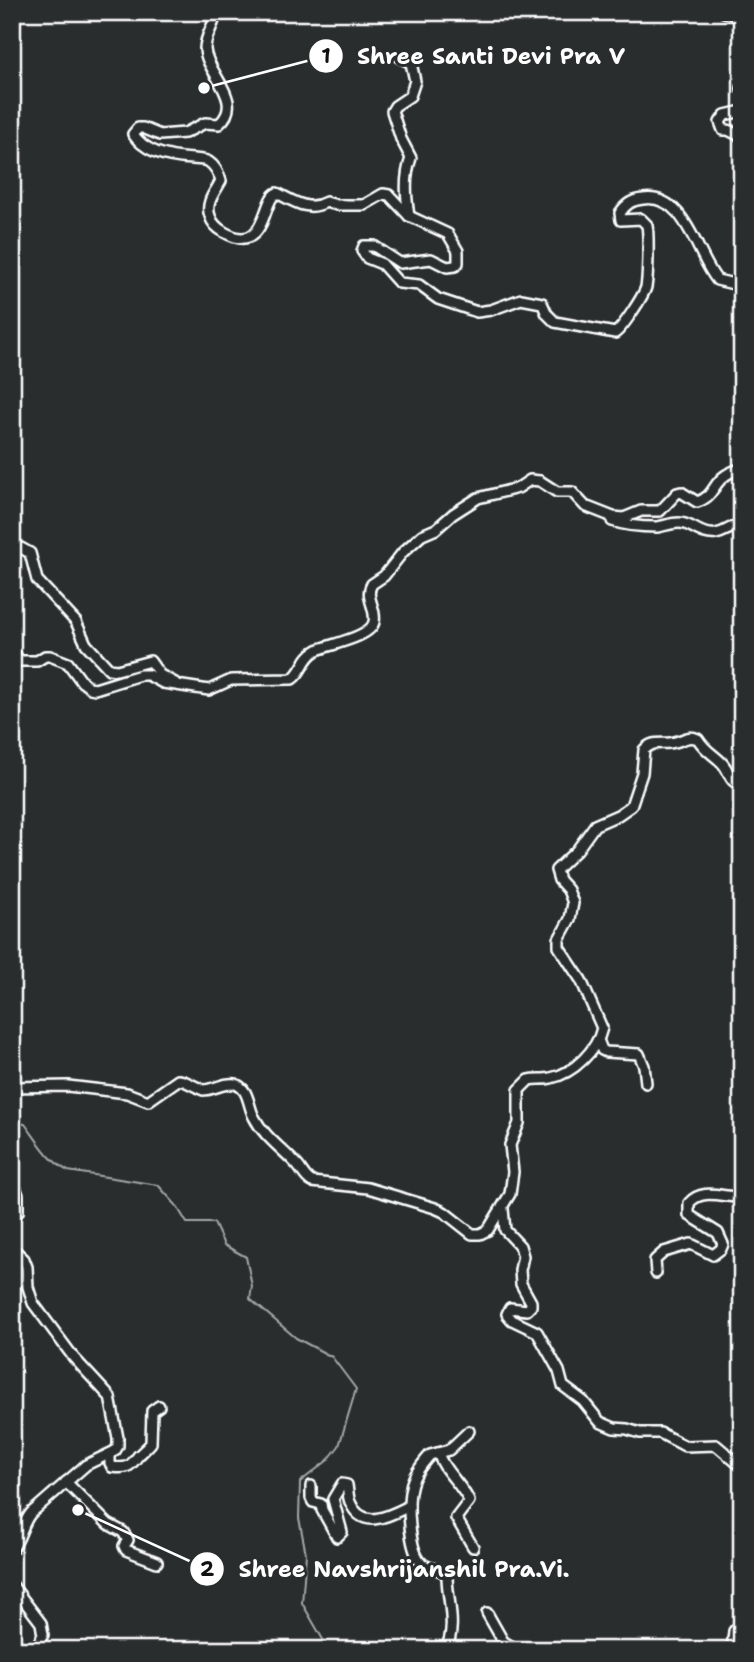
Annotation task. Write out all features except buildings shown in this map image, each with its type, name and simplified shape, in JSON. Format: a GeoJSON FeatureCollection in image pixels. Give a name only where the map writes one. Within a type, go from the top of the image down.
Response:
{"type":"FeatureCollection","features":[{"type":"Feature","properties":{"kind":"street"},"geometry":{"type":"LineString","coordinates":[[216,12],[205,47],[207,59],[227,97],[223,120],[219,124],[205,123],[181,134],[160,135],[143,128],[138,128],[133,134],[139,143],[150,149],[178,158],[205,160],[215,168],[221,181],[211,198],[208,213],[218,228],[233,237],[248,237],[263,224],[270,198],[277,193],[304,206],[315,207],[326,202],[337,205],[364,205],[383,194],[389,195],[409,216],[448,234],[458,251],[458,263],[447,267],[431,260],[400,263],[368,244],[363,248],[364,255],[382,264],[399,283],[419,285],[438,299],[477,312],[526,298],[542,303],[555,322],[608,333],[619,331],[646,289],[647,225],[641,219],[621,220],[620,213],[631,201],[646,198],[659,200],[680,217],[695,237],[717,280],[742,286]]}},
{"type":"Feature","properties":{"kind":"street"},"geometry":{"type":"LineString","coordinates":[[724,12],[742,15]]}},
{"type":"Feature","properties":{"kind":"street"},"geometry":{"type":"LineString","coordinates":[[399,57],[411,63],[415,78],[410,96],[392,111],[401,139],[411,158],[407,169],[405,196],[409,216]]}},
{"type":"Feature","properties":{"kind":"street"},"geometry":{"type":"LineString","coordinates":[[742,111],[725,115],[720,121],[723,130],[742,137]]}},
{"type":"Feature","properties":{"kind":"street"},"geometry":{"type":"LineString","coordinates":[[606,515],[620,518],[641,510],[660,511],[681,492],[692,500],[701,500],[710,496],[726,474],[742,468]]}},
{"type":"Feature","properties":{"kind":"street"},"geometry":{"type":"LineString","coordinates":[[12,651],[20,661],[37,662],[50,656],[68,663],[89,688],[95,689],[140,675],[148,675],[163,683],[209,690],[231,680],[292,679],[298,674],[307,656],[365,634],[374,622],[369,593],[372,584],[384,576],[403,552],[422,535],[436,529],[478,498],[518,488],[530,480],[557,492],[572,492],[585,506],[622,524],[658,527],[682,523],[708,534],[732,526],[742,526]]}},
{"type":"Feature","properties":{"kind":"street"},"geometry":{"type":"LineString","coordinates":[[12,548],[21,548],[30,553],[37,580],[76,622],[86,644],[108,670],[150,662],[160,675],[177,684]]}},
{"type":"Feature","properties":{"kind":"street"},"geometry":{"type":"LineString","coordinates":[[12,1087],[68,1086],[127,1093],[148,1101],[178,1080],[184,1080],[203,1090],[227,1084],[237,1085],[245,1092],[254,1117],[265,1132],[307,1179],[312,1182],[368,1188],[435,1208],[476,1235],[488,1230],[503,1208],[512,1184],[510,1145],[519,1123],[519,1090],[523,1083],[552,1078],[578,1064],[598,1040],[602,1028],[587,999],[581,980],[559,947],[559,939],[570,919],[573,903],[556,870],[577,850],[595,825],[631,806],[642,773],[644,750],[650,744],[673,742],[692,736],[698,739],[710,755],[723,763],[731,780],[742,785]]}},
{"type":"Feature","properties":{"kind":"street"},"geometry":{"type":"LineString","coordinates":[[598,1040],[602,1050],[606,1052],[639,1054],[646,1083]]}},
{"type":"Feature","properties":{"kind":"street"},"geometry":{"type":"LineString","coordinates":[[12,1178],[18,1212],[12,1219]]}},
{"type":"Feature","properties":{"kind":"street"},"geometry":{"type":"LineString","coordinates":[[656,1273],[655,1259],[664,1252],[691,1244],[713,1255],[721,1249],[723,1244],[718,1233],[689,1215],[689,1203],[694,1198],[705,1194],[742,1197]]}},
{"type":"Feature","properties":{"kind":"street"},"geometry":{"type":"LineString","coordinates":[[503,1208],[505,1230],[520,1246],[523,1258],[520,1269],[521,1284],[531,1302],[531,1307],[527,1310],[510,1308],[507,1314],[512,1321],[537,1332],[559,1371],[566,1390],[583,1401],[600,1422],[607,1426],[640,1433],[660,1433],[685,1446],[716,1445],[742,1467]]}},
{"type":"Feature","properties":{"kind":"street"},"geometry":{"type":"LineString","coordinates":[[12,1293],[18,1281],[14,1251]]}},
{"type":"Feature","properties":{"kind":"street"},"geometry":{"type":"LineString","coordinates":[[12,1549],[21,1537],[26,1519],[86,1465],[110,1454],[118,1446],[110,1397],[74,1358],[33,1303],[27,1267],[24,1259],[14,1251]]}},
{"type":"Feature","properties":{"kind":"street"},"geometry":{"type":"LineString","coordinates":[[110,1454],[112,1467],[127,1468],[134,1464],[151,1443],[152,1411],[159,1406]]}},
{"type":"Feature","properties":{"kind":"street"},"geometry":{"type":"LineString","coordinates":[[445,1650],[450,1642],[451,1616],[447,1576],[442,1570],[425,1566],[419,1560],[413,1542],[409,1506],[411,1486],[415,1475],[430,1454],[449,1450],[469,1431]]}},
{"type":"Feature","properties":{"kind":"street"},"geometry":{"type":"LineString","coordinates":[[438,1453],[444,1468],[465,1492],[469,1501],[456,1518],[473,1547]]}},
{"type":"Feature","properties":{"kind":"street"},"geometry":{"type":"LineString","coordinates":[[66,1482],[108,1524],[126,1535],[126,1550],[157,1562]]}},
{"type":"Feature","properties":{"kind":"street"},"geometry":{"type":"LineString","coordinates":[[311,1486],[313,1502],[321,1504],[337,1537],[342,1532],[333,1499],[342,1484],[347,1485],[351,1504],[363,1519],[370,1521],[382,1518],[409,1506]]}},
{"type":"Feature","properties":{"kind":"street"},"geometry":{"type":"LineString","coordinates":[[12,1585],[41,1623],[43,1634],[34,1650]]}},
{"type":"Feature","properties":{"kind":"street"},"geometry":{"type":"LineString","coordinates":[[487,1613],[506,1646],[518,1650]]}},
{"type":"Feature","properties":{"kind":"street"},"geometry":{"type":"LineString","coordinates":[[732,1650],[734,1631],[742,1623]]}},
{"type":"Feature","properties":{"kind":"street"},"geometry":{"type":"LineString","coordinates":[[732,1650],[742,1636]]}},
{"type":"Feature","properties":{"kind":"waterway"},"geometry":{"type":"LineString","coordinates":[[12,1123],[25,1124],[49,1156],[68,1171],[158,1185],[176,1205],[187,1223],[214,1223],[224,1245],[246,1257],[252,1286],[250,1299],[296,1338],[332,1357],[356,1389],[339,1446],[328,1460],[300,1482],[299,1518],[306,1554],[302,1603],[329,1650]]}},
{"type":"Feature","properties":{"kind":"place","name":"Shree Santi Devi Pra V"},"geometry":{"type":"Point","coordinates":[204,88]}},
{"type":"Feature","properties":{"kind":"place","name":"Shree Navshrijanshil Pra.Vi."},"geometry":{"type":"Point","coordinates":[78,1510]}}]}
